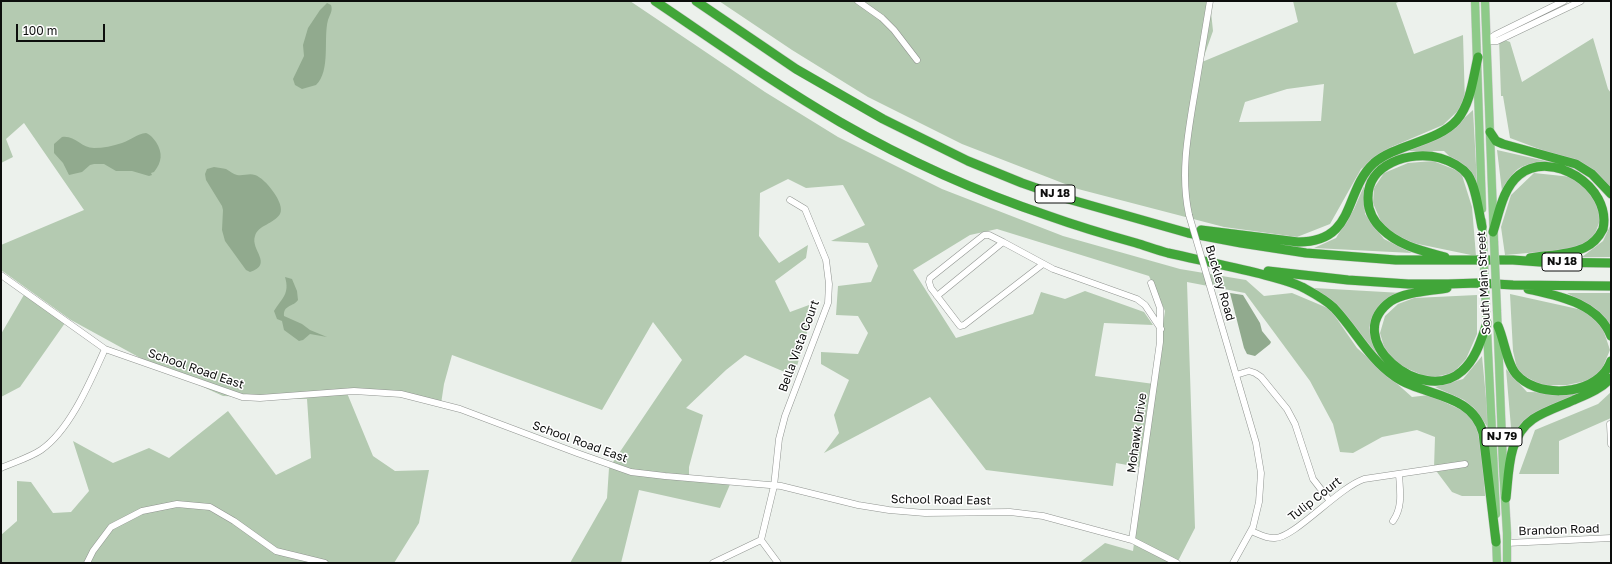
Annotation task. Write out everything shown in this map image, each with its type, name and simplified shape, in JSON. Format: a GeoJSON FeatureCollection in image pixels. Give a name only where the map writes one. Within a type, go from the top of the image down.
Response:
{"type":"FeatureCollection","features":[{"type":"Feature","properties":{"kind":"highway","name":"NJ 18"},"geometry":{"type":"LineString","coordinates":[[655,1],[789,91],[859,133],[936,171],[1021,207],[1095,232],[1163,252],[1232,266],[1369,282],[1611,286]]}},
{"type":"Feature","properties":{"kind":"highway","name":"NJ 18"},"geometry":{"type":"LineString","coordinates":[[696,1],[832,91],[882,119],[932,145],[991,171],[1068,199],[1188,233],[1306,253],[1396,260],[1513,260],[1611,263]]}},
{"type":"Feature","properties":{"kind":"highway"},"geometry":{"type":"LineString","coordinates":[[1172,228],[1186,227],[1241,236],[1298,242],[1310,242],[1325,237],[1342,222],[1365,175],[1374,163],[1387,155],[1443,131],[1456,121],[1466,104],[1478,57]]}},
{"type":"Feature","properties":{"kind":"highway"},"geometry":{"type":"LineString","coordinates":[[1490,132],[1496,141],[1503,144],[1576,164],[1592,174],[1611,194]]}},
{"type":"Feature","properties":{"kind":"highway"},"geometry":{"type":"LineString","coordinates":[[1456,260],[1408,246],[1391,237],[1378,225],[1369,210],[1367,195],[1370,185],[1377,173],[1394,162],[1417,156],[1436,157],[1455,164],[1470,178],[1482,227]]}},
{"type":"Feature","properties":{"kind":"highway"},"geometry":{"type":"LineString","coordinates":[[1493,237],[1507,190],[1518,175],[1531,168],[1552,167],[1571,171],[1587,181],[1601,197],[1605,206],[1606,220],[1601,233],[1591,245],[1576,251],[1513,260]]}},
{"type":"Feature","properties":{"kind":"highway"},"geometry":{"type":"LineString","coordinates":[[1232,266],[1288,281],[1315,294],[1335,309],[1378,362],[1388,372],[1409,384],[1457,401],[1471,411],[1479,422],[1483,433],[1496,542]]}},
{"type":"Feature","properties":{"kind":"highway"},"geometry":{"type":"LineString","coordinates":[[1478,283],[1398,298],[1391,301],[1380,312],[1376,323],[1375,336],[1383,355],[1396,367],[1418,378],[1442,380],[1457,376],[1470,363],[1476,353],[1487,323]]}},
{"type":"Feature","properties":{"kind":"highway"},"geometry":{"type":"LineString","coordinates":[[1513,285],[1550,294],[1578,303],[1592,311],[1600,319],[1611,336]]}},
{"type":"Feature","properties":{"kind":"highway"},"geometry":{"type":"LineString","coordinates":[[1498,326],[1512,368],[1520,379],[1537,387],[1568,390],[1580,387],[1600,377],[1608,368],[1611,361]]}},
{"type":"Feature","properties":{"kind":"highway"},"geometry":{"type":"LineString","coordinates":[[1506,498],[1512,449],[1526,424],[1538,416],[1593,391],[1611,378]]}},
{"type":"Feature","properties":{"kind":"main road","name":"South Main Street"},"geometry":{"type":"LineString","coordinates":[[1475,1],[1478,57],[1482,227],[1496,500],[1497,563]]}},
{"type":"Feature","properties":{"kind":"main road","name":"South Main Street"},"geometry":{"type":"LineString","coordinates":[[1485,1],[1493,237],[1503,466],[1506,498],[1507,563]]}},
{"type":"Feature","properties":{"kind":"street"},"geometry":{"type":"LineString","coordinates":[[858,1],[882,18],[894,30],[917,60]]}},
{"type":"Feature","properties":{"kind":"street","name":"Buckley Road"},"geometry":{"type":"LineString","coordinates":[[1210,1],[1192,105],[1185,160],[1184,188],[1189,215],[1256,443],[1261,470],[1259,502],[1251,531],[1233,563]]}},
{"type":"Feature","properties":{"kind":"street"},"geometry":{"type":"LineString","coordinates":[[1487,41],[1495,35],[1564,1]]}},
{"type":"Feature","properties":{"kind":"street"},"geometry":{"type":"LineString","coordinates":[[1487,41],[1498,41],[1581,1]]}},
{"type":"Feature","properties":{"kind":"street","name":"Bella Vista Court"},"geometry":{"type":"LineString","coordinates":[[762,540],[774,486],[780,438],[785,416],[828,302],[830,284],[826,260],[805,209],[790,200]]}},
{"type":"Feature","properties":{"kind":"street"},"geometry":{"type":"LineString","coordinates":[[1043,264],[962,326],[936,296],[929,284],[930,278],[933,274],[984,235],[989,235],[1059,272],[1137,299],[1145,305],[1161,329]]}},
{"type":"Feature","properties":{"kind":"street"},"geometry":{"type":"LineString","coordinates":[[936,296],[1003,242]]}},
{"type":"Feature","properties":{"kind":"street","name":"School Road East"},"geometry":{"type":"LineString","coordinates":[[1,275],[105,350],[242,397],[260,398],[354,391],[401,394],[460,409],[631,472],[774,486],[794,489],[858,505],[889,510],[924,513],[986,511],[1027,514],[1058,520],[1132,540],[1177,563]]}},
{"type":"Feature","properties":{"kind":"street","name":"Mohawk Drive"},"geometry":{"type":"LineString","coordinates":[[1132,540],[1161,329],[1160,308],[1151,283]]}},
{"type":"Feature","properties":{"kind":"street"},"geometry":{"type":"LineString","coordinates":[[1,468],[37,452],[49,444],[63,430],[105,350]]}},
{"type":"Feature","properties":{"kind":"street"},"geometry":{"type":"LineString","coordinates":[[1236,375],[1249,371],[1255,372],[1261,377],[1286,409],[1295,424],[1313,479],[1330,500]]}},
{"type":"Feature","properties":{"kind":"street"},"geometry":{"type":"LineString","coordinates":[[1610,424],[1611,444]]}},
{"type":"Feature","properties":{"kind":"street","name":"Tulip Court"},"geometry":{"type":"LineString","coordinates":[[1251,531],[1276,539],[1293,530],[1330,500],[1357,482],[1465,464]]}},
{"type":"Feature","properties":{"kind":"street"},"geometry":{"type":"LineString","coordinates":[[1393,521],[1398,514],[1400,506],[1400,474]]}},
{"type":"Feature","properties":{"kind":"street"},"geometry":{"type":"LineString","coordinates":[[87,563],[93,551],[111,527],[142,510],[177,504],[210,507],[234,521],[258,540],[276,551],[325,563]]}},
{"type":"Feature","properties":{"kind":"street","name":"Brandon Road"},"geometry":{"type":"LineString","coordinates":[[1507,543],[1611,538]]}},
{"type":"Feature","properties":{"kind":"street"},"geometry":{"type":"LineString","coordinates":[[713,563],[762,540],[778,563]]}},
{"type":"Feature","properties":{"kind":"shaded area"},"geometry":{"type":"Polygon","coordinates":[[[1,1],[630,1],[765,92],[838,137],[942,189],[1063,236],[1180,269],[1246,280],[1264,296],[1292,293],[1330,309],[1357,348],[1412,397],[1429,395],[1464,411],[1476,424],[1483,458],[1485,496],[1462,496],[1452,492],[1434,468],[1435,437],[1417,430],[1382,437],[1353,453],[1340,452],[1333,424],[1310,381],[1245,293],[1187,282],[1195,528],[1177,563],[1079,563],[1105,543],[1133,551],[1144,468],[1116,463],[1113,486],[986,470],[930,397],[824,453],[839,433],[834,415],[849,380],[821,364],[821,352],[858,354],[868,333],[858,316],[836,315],[838,286],[871,282],[878,266],[868,243],[831,241],[865,225],[843,185],[806,188],[788,179],[760,193],[759,236],[779,263],[808,245],[806,258],[775,281],[790,312],[809,305],[814,316],[808,329],[794,376],[745,355],[726,370],[686,408],[703,415],[689,467],[689,479],[731,482],[720,508],[639,490],[621,563],[570,563],[607,498],[609,468],[682,360],[653,322],[602,410],[452,355],[444,384],[441,404],[425,399],[347,393],[373,456],[395,471],[429,470],[419,523],[394,563],[1,563],[1,535],[17,521],[17,481],[31,482],[53,513],[71,512],[89,491],[73,441],[113,463],[149,448],[169,458],[228,411],[276,475],[311,458],[307,399],[223,396],[144,360],[71,320],[1,270],[1,245],[84,210],[24,123],[6,139],[13,157],[1,163],[1,1]],[[997,229],[970,235],[913,270],[956,338],[1033,314],[1041,292],[1065,299],[1085,291],[1144,312],[1153,325],[1104,323],[1095,376],[1154,384],[1165,311],[1149,276],[997,229]]]}},
{"type":"Feature","properties":{"kind":"shaded area"},"geometry":{"type":"Polygon","coordinates":[[[719,1],[1203,1],[1210,2],[1213,31],[1202,62],[1298,22],[1293,1],[1401,1],[1396,3],[1414,54],[1463,35],[1465,104],[1443,125],[1389,148],[1361,169],[1330,224],[1297,237],[1224,227],[1078,189],[962,144],[868,97],[792,50],[719,1]],[[1324,84],[1287,89],[1245,102],[1239,122],[1321,121],[1324,84]]]}},
{"type":"Feature","properties":{"kind":"shaded area"},"geometry":{"type":"Polygon","coordinates":[[[327,3],[331,5],[332,9],[327,27],[324,71],[321,79],[316,85],[302,89],[295,85],[293,79],[304,56],[303,45],[308,28],[320,10],[327,3]]]}},
{"type":"Feature","properties":{"kind":"shaded area"},"geometry":{"type":"Polygon","coordinates":[[[1499,38],[1510,42],[1522,82],[1593,38],[1608,89],[1611,93],[1611,188],[1590,168],[1510,138],[1503,96],[1501,96],[1499,38]]]}},
{"type":"Feature","properties":{"kind":"shaded area"},"geometry":{"type":"Polygon","coordinates":[[[1473,110],[1477,183],[1444,151],[1408,151],[1447,134],[1473,110]]]}},
{"type":"Feature","properties":{"kind":"shaded area"},"geometry":{"type":"Polygon","coordinates":[[[146,133],[156,142],[161,154],[159,165],[154,172],[151,173],[152,175],[149,176],[132,171],[116,171],[104,164],[90,165],[82,172],[69,175],[63,163],[54,153],[54,144],[62,137],[71,138],[85,146],[97,148],[119,144],[146,133]]]}},
{"type":"Feature","properties":{"kind":"shaded area"},"geometry":{"type":"Polygon","coordinates":[[[1497,150],[1550,162],[1526,165],[1520,168],[1507,182],[1502,191],[1497,150]]]}},
{"type":"Feature","properties":{"kind":"shaded area"},"geometry":{"type":"Polygon","coordinates":[[[1433,161],[1461,172],[1472,207],[1476,256],[1413,243],[1384,229],[1373,203],[1374,188],[1384,173],[1408,163],[1433,161]]]}},
{"type":"Feature","properties":{"kind":"shaded area"},"geometry":{"type":"Polygon","coordinates":[[[214,167],[226,169],[237,175],[253,174],[259,177],[274,192],[280,204],[280,214],[274,220],[259,229],[255,236],[255,246],[261,261],[257,269],[250,272],[246,270],[225,241],[222,230],[222,206],[206,180],[205,174],[207,169],[214,167]]]}},
{"type":"Feature","properties":{"kind":"shaded area"},"geometry":{"type":"Polygon","coordinates":[[[1534,173],[1572,177],[1590,189],[1602,215],[1593,239],[1574,249],[1505,255],[1501,227],[1511,195],[1534,173]]]}},
{"type":"Feature","properties":{"kind":"shaded area"},"geometry":{"type":"Polygon","coordinates":[[[1364,186],[1365,214],[1384,239],[1412,253],[1314,248],[1336,238],[1354,209],[1364,186]]]}},
{"type":"Feature","properties":{"kind":"shaded area"},"geometry":{"type":"Polygon","coordinates":[[[1611,224],[1611,257],[1582,257],[1603,241],[1611,224]]]}},
{"type":"Feature","properties":{"kind":"shaded area"},"geometry":{"type":"Polygon","coordinates":[[[285,277],[292,279],[297,291],[298,300],[285,310],[284,316],[327,337],[310,334],[303,340],[299,341],[284,330],[282,321],[277,319],[274,311],[286,292],[287,288],[285,277]]]}},
{"type":"Feature","properties":{"kind":"shaded area"},"geometry":{"type":"Polygon","coordinates":[[[1314,288],[1402,293],[1378,308],[1369,328],[1376,353],[1344,313],[1314,288]]]}},
{"type":"Feature","properties":{"kind":"shaded area"},"geometry":{"type":"Polygon","coordinates":[[[25,293],[65,323],[20,387],[1,397],[1,334],[25,293]]]}},
{"type":"Feature","properties":{"kind":"shaded area"},"geometry":{"type":"Polygon","coordinates":[[[1230,293],[1243,295],[1260,323],[1262,331],[1271,342],[1255,356],[1247,354],[1244,348],[1230,293]]]}},
{"type":"Feature","properties":{"kind":"shaded area"},"geometry":{"type":"Polygon","coordinates":[[[1567,293],[1611,293],[1611,327],[1596,309],[1567,293]]]}},
{"type":"Feature","properties":{"kind":"shaded area"},"geometry":{"type":"Polygon","coordinates":[[[1510,294],[1587,311],[1603,329],[1610,350],[1602,369],[1591,380],[1567,385],[1542,385],[1518,373],[1513,351],[1510,294]]]}},
{"type":"Feature","properties":{"kind":"shaded area"},"geometry":{"type":"Polygon","coordinates":[[[1477,295],[1477,334],[1466,359],[1453,373],[1429,378],[1399,365],[1385,350],[1380,333],[1385,316],[1398,304],[1414,298],[1477,295]]]}},
{"type":"Feature","properties":{"kind":"shaded area"},"geometry":{"type":"Polygon","coordinates":[[[1482,356],[1489,429],[1474,408],[1464,400],[1435,387],[1463,379],[1482,356]]]}},
{"type":"Feature","properties":{"kind":"shaded area"},"geometry":{"type":"Polygon","coordinates":[[[1506,369],[1527,392],[1583,393],[1528,418],[1512,439],[1506,369]]]}},
{"type":"Feature","properties":{"kind":"shaded area"},"geometry":{"type":"Polygon","coordinates":[[[1611,392],[1611,418],[1559,441],[1559,474],[1519,474],[1535,430],[1598,404],[1611,392]]]}}]}
